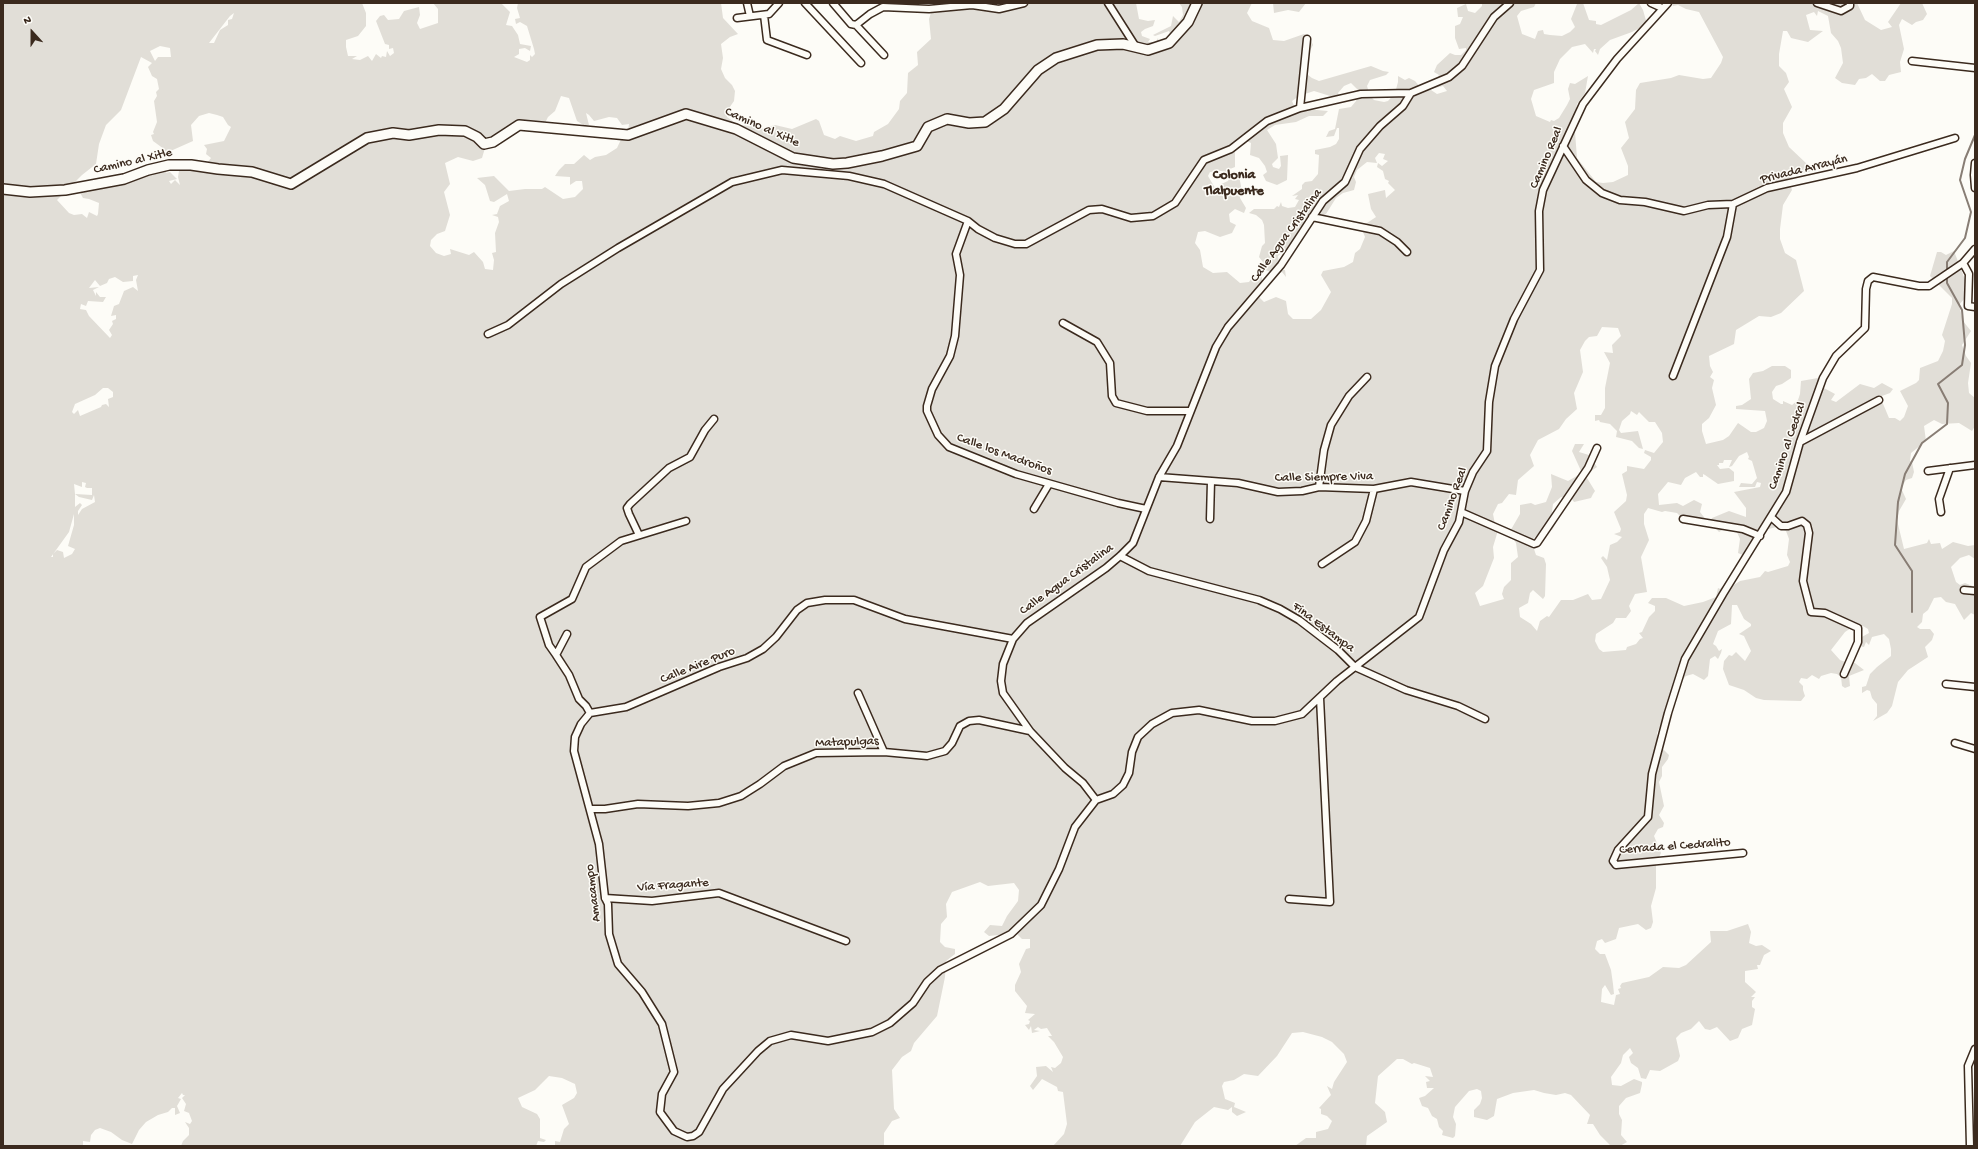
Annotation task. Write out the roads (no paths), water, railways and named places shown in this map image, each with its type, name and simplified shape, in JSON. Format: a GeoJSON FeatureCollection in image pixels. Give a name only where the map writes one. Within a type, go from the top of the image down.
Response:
{"type":"FeatureCollection","features":[{"type":"Feature","properties":{"kind":"street"},"geometry":{"type":"LineString","coordinates":[[747,3],[750,16]]}},
{"type":"Feature","properties":{"kind":"street"},"geometry":{"type":"LineString","coordinates":[[737,18],[769,14],[779,3]]}},
{"type":"Feature","properties":{"kind":"street"},"geometry":{"type":"LineString","coordinates":[[805,3],[861,63]]}},
{"type":"Feature","properties":{"kind":"street"},"geometry":{"type":"LineString","coordinates":[[833,3],[851,24],[856,25],[884,55]]}},
{"type":"Feature","properties":{"kind":"street"},"geometry":{"type":"LineString","coordinates":[[874,3],[878,9]]}},
{"type":"Feature","properties":{"kind":"street"},"geometry":{"type":"LineString","coordinates":[[856,25],[883,7],[929,9],[972,5],[999,8],[1024,3]]}},
{"type":"Feature","properties":{"kind":"street"},"geometry":{"type":"LineString","coordinates":[[1108,3],[1136,47]]}},
{"type":"Feature","properties":{"kind":"street","name":"Camino al Xitle"},"geometry":{"type":"LineString","coordinates":[[3,190],[30,192],[65,190],[124,179],[148,170],[169,165],[184,165],[252,172],[292,184],[367,138],[393,133],[409,135],[439,130],[465,131],[477,137],[484,144],[493,142],[519,125],[628,135],[686,114],[736,129],[793,158],[834,164],[847,163],[882,156],[917,146],[928,128],[947,119],[969,123],[985,122],[1004,109],[1038,70],[1056,58],[1097,45],[1123,44],[1148,50],[1169,43],[1188,22],[1198,3]]}},
{"type":"Feature","properties":{"kind":"street"},"geometry":{"type":"LineString","coordinates":[[488,334],[508,325],[561,284],[688,206],[732,182],[782,170],[849,176],[884,184],[968,222],[984,232],[1015,244],[1026,244],[1037,239],[1054,227],[1089,210],[1102,209],[1131,218],[1153,216],[1175,203],[1204,160],[1232,149],[1267,121],[1300,108],[1361,94],[1411,93],[1449,77],[1462,66],[1494,17],[1510,3]]}},
{"type":"Feature","properties":{"kind":"street"},"geometry":{"type":"LineString","coordinates":[[1651,3],[1662,8]]}},
{"type":"Feature","properties":{"kind":"street","name":"Camino Real"},"geometry":{"type":"LineString","coordinates":[[1096,800],[1113,794],[1123,785],[1129,773],[1132,752],[1138,738],[1152,724],[1172,713],[1199,710],[1252,722],[1275,721],[1302,714],[1337,681],[1419,617],[1444,550],[1459,522],[1465,491],[1473,472],[1487,451],[1489,402],[1495,366],[1514,319],[1540,270],[1540,211],[1543,190],[1583,104],[1617,59],[1668,3]]}},
{"type":"Feature","properties":{"kind":"street"},"geometry":{"type":"LineString","coordinates":[[1817,3],[1841,12],[1850,6],[1850,3]]}},
{"type":"Feature","properties":{"kind":"street"},"geometry":{"type":"LineString","coordinates":[[764,15],[765,34],[767,40],[807,55]]}},
{"type":"Feature","properties":{"kind":"street"},"geometry":{"type":"LineString","coordinates":[[1300,108],[1307,39]]}},
{"type":"Feature","properties":{"kind":"street"},"geometry":{"type":"LineString","coordinates":[[1912,61],[1975,68]]}},
{"type":"Feature","properties":{"kind":"street","name":"Calle Agua Cristalina"},"geometry":{"type":"LineString","coordinates":[[1096,800],[1083,783],[1065,768],[1030,731],[1003,693],[1001,681],[1004,664],[1013,639],[1027,623],[1056,604],[1120,556],[1133,543],[1159,477],[1177,446],[1189,411],[1216,347],[1228,326],[1281,265],[1323,201],[1345,182],[1360,149],[1380,126],[1403,106],[1411,93]]}},
{"type":"Feature","properties":{"kind":"street","name":"Privada Arrayán"},"geometry":{"type":"LineString","coordinates":[[1563,146],[1586,180],[1602,193],[1620,200],[1645,202],[1684,210],[1708,205],[1733,204],[1767,188],[1857,168],[1955,138]]}},
{"type":"Feature","properties":{"kind":"street"},"geometry":{"type":"LineString","coordinates":[[1975,163],[1975,188]]}},
{"type":"Feature","properties":{"kind":"street"},"geometry":{"type":"LineString","coordinates":[[1673,376],[1727,237],[1733,204]]}},
{"type":"Feature","properties":{"kind":"street"},"geometry":{"type":"LineString","coordinates":[[1312,217],[1380,231],[1397,242],[1407,252]]}},
{"type":"Feature","properties":{"kind":"street","name":"Calle los Madroños"},"geometry":{"type":"LineString","coordinates":[[968,222],[956,254],[960,275],[955,336],[950,356],[932,389],[927,411],[938,435],[949,447],[1016,474],[1049,484],[1146,508]]}},
{"type":"Feature","properties":{"kind":"street","name":"Camino al Cedral"},"geometry":{"type":"LineString","coordinates":[[1652,774],[1668,713],[1685,659],[1786,492],[1800,442],[1823,378],[1832,361],[1845,346],[1865,328],[1866,289],[1868,281],[1873,277],[1923,287],[1929,286],[1963,263],[1975,249]]}},
{"type":"Feature","properties":{"kind":"street"},"geometry":{"type":"LineString","coordinates":[[1963,263],[1969,274],[1968,306],[1975,307]]}},
{"type":"Feature","properties":{"kind":"street"},"geometry":{"type":"LineString","coordinates":[[1063,323],[1096,342],[1110,363],[1112,396],[1116,403],[1147,411],[1189,411]]}},
{"type":"Feature","properties":{"kind":"street"},"geometry":{"type":"LineString","coordinates":[[1319,487],[1324,450],[1331,425],[1349,396],[1367,377]]}},
{"type":"Feature","properties":{"kind":"street"},"geometry":{"type":"LineString","coordinates":[[1800,442],[1879,400]]}},
{"type":"Feature","properties":{"kind":"street"},"geometry":{"type":"LineString","coordinates":[[639,535],[627,508],[669,468],[690,457],[704,430],[714,419]]}},
{"type":"Feature","properties":{"kind":"street"},"geometry":{"type":"LineString","coordinates":[[1461,512],[1534,544],[1537,543],[1588,468],[1596,448]]}},
{"type":"Feature","properties":{"kind":"street"},"geometry":{"type":"LineString","coordinates":[[1928,471],[1975,465]]}},
{"type":"Feature","properties":{"kind":"street"},"geometry":{"type":"LineString","coordinates":[[1941,512],[1939,499],[1950,468]]}},
{"type":"Feature","properties":{"kind":"street","name":"Calle Siempre Viva"},"geometry":{"type":"LineString","coordinates":[[1159,477],[1238,483],[1278,492],[1302,491],[1319,487],[1374,489],[1411,482],[1465,491]]}},
{"type":"Feature","properties":{"kind":"street"},"geometry":{"type":"LineString","coordinates":[[1210,519],[1211,481]]}},
{"type":"Feature","properties":{"kind":"street"},"geometry":{"type":"LineString","coordinates":[[1034,509],[1049,484]]}},
{"type":"Feature","properties":{"kind":"street"},"geometry":{"type":"LineString","coordinates":[[1322,564],[1355,542],[1366,521],[1374,489]]}},
{"type":"Feature","properties":{"kind":"street"},"geometry":{"type":"LineString","coordinates":[[1771,517],[1781,526],[1788,526],[1802,521],[1807,525],[1809,533],[1803,580],[1811,612],[1825,613],[1858,628],[1858,642],[1844,674]]}},
{"type":"Feature","properties":{"kind":"street"},"geometry":{"type":"LineString","coordinates":[[1683,519],[1743,529],[1760,536]]}},
{"type":"Feature","properties":{"kind":"street"},"geometry":{"type":"LineString","coordinates":[[590,713],[586,706],[578,699],[569,675],[549,645],[540,617],[572,599],[586,567],[621,541],[686,521]]}},
{"type":"Feature","properties":{"kind":"street","name":"Fina Estampa"},"geometry":{"type":"LineString","coordinates":[[1120,556],[1149,571],[1258,600],[1280,609],[1299,620],[1338,650],[1355,668],[1406,690],[1458,706],[1485,719]]}},
{"type":"Feature","properties":{"kind":"street"},"geometry":{"type":"LineString","coordinates":[[1964,590],[1975,591]]}},
{"type":"Feature","properties":{"kind":"street","name":"Calle Aire Puro"},"geometry":{"type":"LineString","coordinates":[[590,713],[626,707],[719,667],[747,658],[763,649],[776,637],[797,610],[807,603],[825,600],[854,600],[905,619],[1013,639]]}},
{"type":"Feature","properties":{"kind":"street"},"geometry":{"type":"LineString","coordinates":[[556,654],[567,634]]}},
{"type":"Feature","properties":{"kind":"street"},"geometry":{"type":"LineString","coordinates":[[1946,684],[1975,686]]}},
{"type":"Feature","properties":{"kind":"street"},"geometry":{"type":"LineString","coordinates":[[858,693],[884,752]]}},
{"type":"Feature","properties":{"kind":"street"},"geometry":{"type":"LineString","coordinates":[[1289,899],[1330,902],[1320,698]]}},
{"type":"Feature","properties":{"kind":"street","name":"Amacampo"},"geometry":{"type":"LineString","coordinates":[[590,713],[581,724],[575,738],[574,751],[599,844],[605,898],[608,904],[609,934],[618,964],[642,992],[662,1024],[674,1072],[662,1094],[660,1112],[674,1131],[687,1137],[693,1136],[699,1132],[723,1089],[758,1051],[770,1041],[791,1035],[828,1041],[872,1032],[890,1023],[913,1003],[927,982],[940,970],[1011,934],[1041,905],[1059,869],[1076,827],[1096,800]]}},
{"type":"Feature","properties":{"kind":"street","name":"Matapulgas"},"geometry":{"type":"LineString","coordinates":[[590,809],[605,809],[638,804],[688,806],[719,803],[741,796],[784,766],[816,753],[884,752],[927,756],[945,751],[952,742],[960,726],[970,721],[979,720],[1030,731]]}},
{"type":"Feature","properties":{"kind":"street"},"geometry":{"type":"LineString","coordinates":[[1955,743],[1975,749]]}},
{"type":"Feature","properties":{"kind":"street","name":"Cerrada el Cedralito"},"geometry":{"type":"LineString","coordinates":[[1652,774],[1648,817],[1618,850],[1614,861],[1616,865],[1743,853]]}},
{"type":"Feature","properties":{"kind":"street","name":"Vía Fragante"},"geometry":{"type":"LineString","coordinates":[[605,898],[652,901],[719,893],[846,941]]}},
{"type":"Feature","properties":{"kind":"street"},"geometry":{"type":"LineString","coordinates":[[1970,1146],[1968,1066],[1975,1049]]}},
{"type":"Feature","properties":{"kind":"waterway"},"geometry":{"type":"LineString","coordinates":[[1947,271],[1947,262],[1965,238],[1971,212],[1960,180],[1965,159],[1975,135]]}},
{"type":"Feature","properties":{"kind":"waterway"},"geometry":{"type":"LineString","coordinates":[[1912,612],[1912,571],[1895,545],[1898,502],[1905,474],[1922,443],[1947,424],[1948,403],[1938,384],[1962,365],[1965,345],[1962,310],[1947,283],[1947,275]]}},
{"type":"Feature","properties":{"kind":"district","name":"Colonia Tlalpuente"},"geometry":{"type":"Point","coordinates":[1234,184]}}]}
